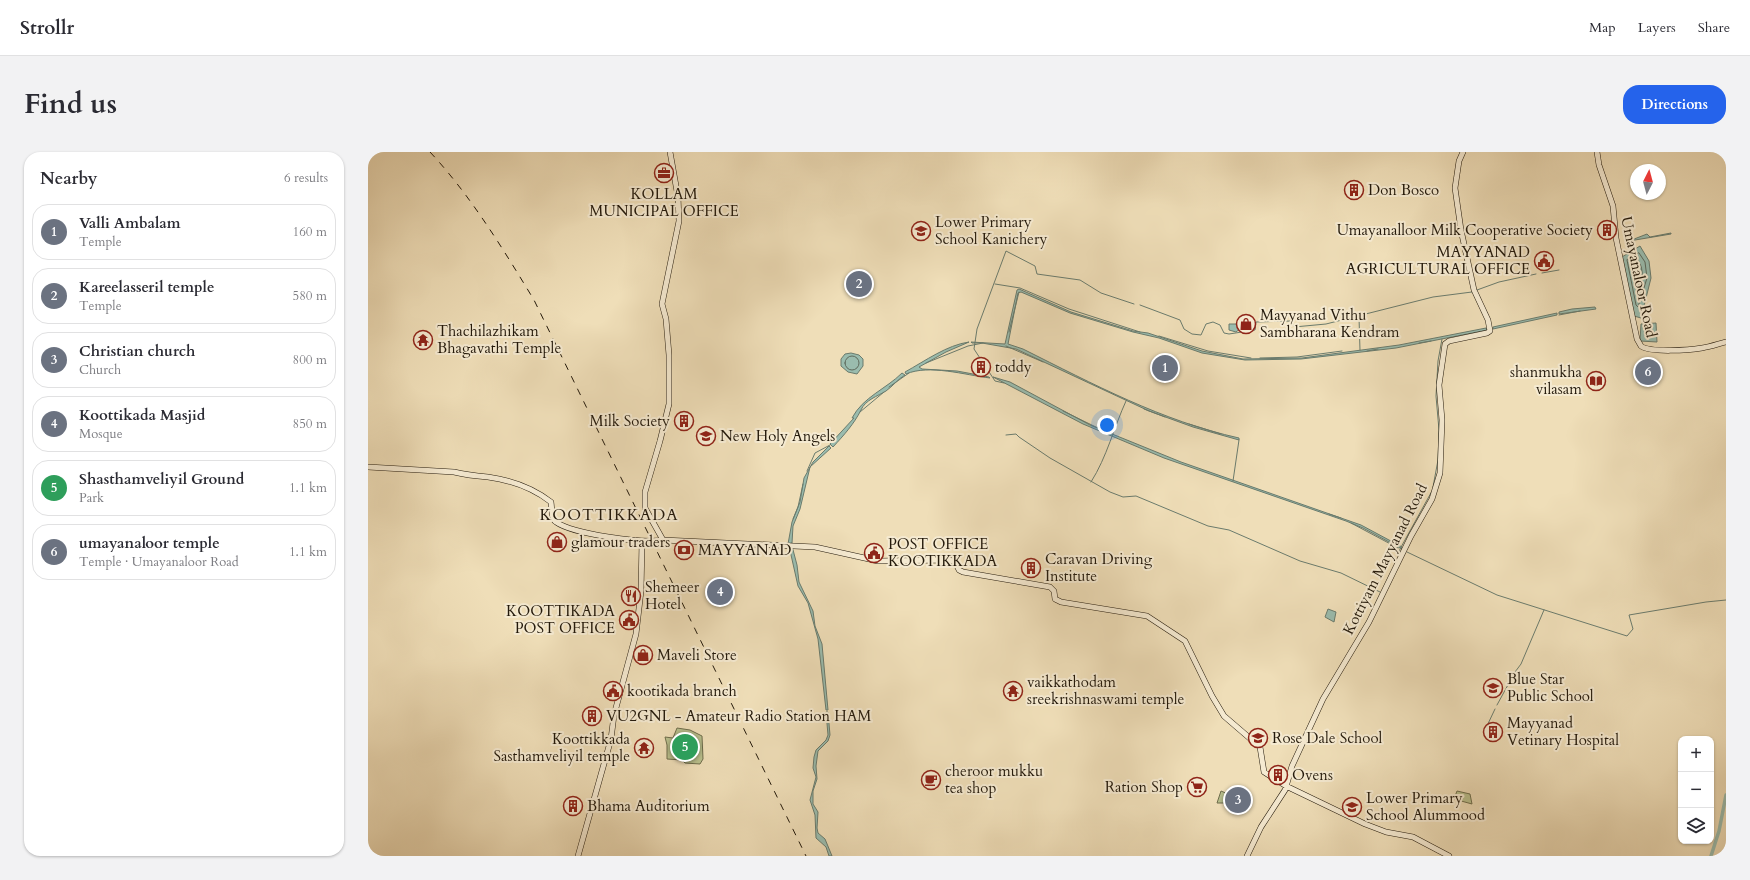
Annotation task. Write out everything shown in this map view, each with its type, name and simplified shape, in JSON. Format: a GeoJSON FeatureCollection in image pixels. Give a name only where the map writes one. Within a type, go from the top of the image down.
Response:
{"type":"FeatureCollection","features":[{"type":"Feature","properties":{"kind":"main road"},"geometry":{"type":"LineString","coordinates":[[663,540],[645,508],[644,492],[660,441],[669,404],[669,355],[666,319],[662,304],[679,221],[680,209],[670,152]]}},
{"type":"Feature","properties":{"kind":"main road","name":"Kottiyam Mayyanad Road"},"geometry":{"type":"LineString","coordinates":[[1248,856],[1261,827],[1286,786],[1295,760],[1323,699],[1369,622],[1411,536],[1432,499],[1440,473],[1442,430],[1439,385],[1445,344],[1449,341],[1487,333],[1490,331],[1488,320],[1474,290],[1460,230],[1455,188],[1459,161],[1463,152]]}},
{"type":"Feature","properties":{"kind":"main road","name":"Umayanaloor Road"},"geometry":{"type":"LineString","coordinates":[[1597,152],[1599,166],[1613,206],[1616,238],[1637,339],[1641,346],[1648,349],[1686,350],[1703,348],[1726,342]]}},
{"type":"Feature","properties":{"kind":"main road"},"geometry":{"type":"LineString","coordinates":[[368,468],[454,472],[464,475],[495,478],[540,494],[551,502],[553,519],[556,522],[589,532],[642,542],[663,540],[815,546],[878,561],[950,560],[955,562],[959,570],[964,572],[1050,587],[1054,591],[1055,598],[1061,602],[1149,616],[1185,641],[1212,696],[1224,716],[1260,747],[1264,772],[1286,786],[1365,824],[1386,832],[1413,838],[1449,856]]}},
{"type":"Feature","properties":{"kind":"main road"},"geometry":{"type":"LineString","coordinates":[[578,856],[608,750],[614,715],[636,634],[641,591],[642,542]]}},
{"type":"Feature","properties":{"kind":"green space"},"geometry":{"type":"Polygon","coordinates":[[[677,728],[690,730],[702,736],[703,759],[700,764],[685,763],[682,760],[667,759],[667,745],[665,737],[673,738],[677,728]]]}},
{"type":"Feature","properties":{"kind":"green space"},"geometry":{"type":"Polygon","coordinates":[[[1221,791],[1228,794],[1225,803],[1217,803],[1221,791]]]}},
{"type":"Feature","properties":{"kind":"green space"},"geometry":{"type":"Polygon","coordinates":[[[1457,791],[1470,794],[1472,804],[1454,799],[1457,791]]]}},
{"type":"Feature","properties":{"kind":"water"},"geometry":{"type":"Polygon","coordinates":[[[1647,234],[1650,237],[1671,234],[1629,241],[1647,234]]]}},
{"type":"Feature","properties":{"kind":"water"},"geometry":{"type":"Polygon","coordinates":[[[1640,246],[1649,261],[1651,278],[1641,318],[1634,316],[1622,257],[1640,246]]]}},
{"type":"Feature","properties":{"kind":"water"},"geometry":{"type":"Polygon","coordinates":[[[1019,289],[1071,312],[1133,331],[1148,333],[1202,351],[1243,359],[1302,358],[1399,345],[1486,328],[1487,330],[1396,348],[1301,359],[1245,360],[1202,353],[1159,338],[1133,332],[1070,313],[1021,292],[1018,293],[1008,344],[1023,349],[1155,412],[1210,431],[1239,438],[1239,440],[1193,427],[1149,411],[1016,349],[982,343],[972,343],[971,342],[1005,344],[1017,290],[1019,289]]]}},
{"type":"Feature","properties":{"kind":"water"},"geometry":{"type":"Polygon","coordinates":[[[1595,307],[1596,309],[1559,314],[1559,312],[1572,309],[1595,307]]]}},
{"type":"Feature","properties":{"kind":"water"},"geometry":{"type":"Polygon","coordinates":[[[1557,313],[1557,315],[1493,329],[1493,327],[1557,313]]]}},
{"type":"Feature","properties":{"kind":"water"},"geometry":{"type":"Polygon","coordinates":[[[1656,323],[1657,342],[1640,341],[1641,324],[1656,323]]]}},
{"type":"Feature","properties":{"kind":"water"},"geometry":{"type":"Polygon","coordinates":[[[1229,324],[1240,324],[1241,328],[1236,332],[1229,330],[1229,324]]]}},
{"type":"Feature","properties":{"kind":"water"},"geometry":{"type":"Polygon","coordinates":[[[969,342],[946,352],[919,367],[922,369],[957,371],[990,378],[936,370],[915,371],[906,374],[905,372],[944,350],[969,342]]]}},
{"type":"Feature","properties":{"kind":"water"},"geometry":{"type":"Polygon","coordinates":[[[851,353],[859,355],[863,359],[863,366],[857,374],[848,372],[841,366],[841,359],[845,354],[851,353]]]}},
{"type":"Feature","properties":{"kind":"water"},"geometry":{"type":"Polygon","coordinates":[[[902,373],[905,375],[889,389],[865,404],[852,425],[833,447],[830,444],[854,418],[852,418],[862,404],[902,373]]]}},
{"type":"Feature","properties":{"kind":"water"},"geometry":{"type":"Polygon","coordinates":[[[993,377],[1010,382],[1090,425],[1181,462],[1361,525],[1402,547],[1402,549],[1363,528],[1346,521],[1164,458],[1083,424],[993,377]]]}},
{"type":"Feature","properties":{"kind":"water"},"geometry":{"type":"Polygon","coordinates":[[[829,446],[831,448],[810,467],[829,446]]]}},
{"type":"Feature","properties":{"kind":"water"},"geometry":{"type":"Polygon","coordinates":[[[810,468],[800,509],[793,526],[792,543],[788,544],[792,522],[800,502],[804,478],[810,468]]]}},
{"type":"Feature","properties":{"kind":"water"},"geometry":{"type":"Polygon","coordinates":[[[789,546],[792,546],[797,565],[799,582],[813,611],[815,626],[822,644],[828,710],[826,710],[818,639],[808,603],[798,586],[789,546]]]}},
{"type":"Feature","properties":{"kind":"water"},"geometry":{"type":"Polygon","coordinates":[[[1328,609],[1336,612],[1334,622],[1325,617],[1328,609]]]}},
{"type":"Feature","properties":{"kind":"water"},"geometry":{"type":"Polygon","coordinates":[[[826,712],[828,712],[830,735],[828,741],[818,751],[816,766],[817,779],[813,791],[813,804],[818,812],[818,833],[825,839],[832,856],[829,856],[826,847],[816,838],[815,815],[810,800],[816,777],[813,768],[814,757],[816,750],[826,740],[828,735],[826,712]]]}},
{"type":"Feature","properties":{"kind":"waterway"},"geometry":{"type":"LineString","coordinates":[[1004,383],[995,381],[974,349],[977,329],[1006,251],[1035,266],[1037,274],[1080,280],[1101,293],[1134,304]]}},
{"type":"Feature","properties":{"kind":"waterway"},"geometry":{"type":"LineString","coordinates":[[1542,273],[1559,270]]}},
{"type":"Feature","properties":{"kind":"waterway"},"geometry":{"type":"LineString","coordinates":[[1477,290],[1499,282],[1536,274]]}},
{"type":"Feature","properties":{"kind":"waterway"},"geometry":{"type":"LineString","coordinates":[[995,284],[1020,288],[1069,309],[1140,332]]}},
{"type":"Feature","properties":{"kind":"waterway"},"geometry":{"type":"LineString","coordinates":[[1009,332],[1019,292]]}},
{"type":"Feature","properties":{"kind":"waterway"},"geometry":{"type":"LineString","coordinates":[[1140,305],[1180,320],[1184,329],[1192,334],[1201,335],[1206,324],[1213,322],[1220,325],[1224,333],[1229,334],[1255,330],[1256,322],[1291,321],[1294,327],[1326,324],[1433,297],[1472,292]]}},
{"type":"Feature","properties":{"kind":"waterway"},"geometry":{"type":"LineString","coordinates":[[1559,315],[1580,311]]}},
{"type":"Feature","properties":{"kind":"waterway"},"geometry":{"type":"LineString","coordinates":[[1359,317],[1360,350]]}},
{"type":"Feature","properties":{"kind":"waterway"},"geometry":{"type":"LineString","coordinates":[[1159,336],[1208,351],[1251,358]]}},
{"type":"Feature","properties":{"kind":"waterway"},"geometry":{"type":"LineString","coordinates":[[1433,487],[1438,460],[1439,430],[1436,396],[1438,361],[1442,339]]}},
{"type":"Feature","properties":{"kind":"waterway"},"geometry":{"type":"LineString","coordinates":[[1419,343],[1431,341]]}},
{"type":"Feature","properties":{"kind":"waterway"},"geometry":{"type":"LineString","coordinates":[[926,363],[968,346],[983,343]]}},
{"type":"Feature","properties":{"kind":"waterway"},"geometry":{"type":"LineString","coordinates":[[1006,346],[1043,362]]}},
{"type":"Feature","properties":{"kind":"waterway"},"geometry":{"type":"LineString","coordinates":[[1367,351],[1378,349]]}},
{"type":"Feature","properties":{"kind":"waterway"},"geometry":{"type":"LineString","coordinates":[[1260,358],[1297,357],[1342,351]]}},
{"type":"Feature","properties":{"kind":"waterway"},"geometry":{"type":"LineString","coordinates":[[889,387],[909,373]]}},
{"type":"Feature","properties":{"kind":"waterway"},"geometry":{"type":"LineString","coordinates":[[860,412],[884,392]]}},
{"type":"Feature","properties":{"kind":"waterway"},"geometry":{"type":"LineString","coordinates":[[1091,482],[1102,462],[1126,401]]}},
{"type":"Feature","properties":{"kind":"waterway"},"geometry":{"type":"LineString","coordinates":[[1144,409],[1165,417]]}},
{"type":"Feature","properties":{"kind":"waterway"},"geometry":{"type":"LineString","coordinates":[[1063,411],[1100,429]]}},
{"type":"Feature","properties":{"kind":"waterway"},"geometry":{"type":"LineString","coordinates":[[1189,424],[1221,434]]}},
{"type":"Feature","properties":{"kind":"waterway"},"geometry":{"type":"LineString","coordinates":[[1006,435],[1016,434],[1050,458],[1110,492],[1123,497],[1136,496],[1208,526],[1229,530],[1300,561],[1341,573],[1380,592]]}},
{"type":"Feature","properties":{"kind":"waterway"},"geometry":{"type":"LineString","coordinates":[[1233,481],[1239,440]]}},
{"type":"Feature","properties":{"kind":"waterway"},"geometry":{"type":"LineString","coordinates":[[807,471],[815,453],[830,445]]}},
{"type":"Feature","properties":{"kind":"waterway"},"geometry":{"type":"LineString","coordinates":[[793,519],[798,507],[803,484]]}},
{"type":"Feature","properties":{"kind":"waterway"},"geometry":{"type":"LineString","coordinates":[[1399,556],[1400,549],[1432,491]]}},
{"type":"Feature","properties":{"kind":"waterway"},"geometry":{"type":"LineString","coordinates":[[1329,514],[1341,518]]}},
{"type":"Feature","properties":{"kind":"waterway"},"geometry":{"type":"LineString","coordinates":[[1351,523],[1398,548]]}},
{"type":"Feature","properties":{"kind":"waterway"},"geometry":{"type":"LineString","coordinates":[[1407,552],[1497,595],[1627,636],[1633,629],[1629,615],[1726,600]]}},
{"type":"Feature","properties":{"kind":"waterway"},"geometry":{"type":"LineString","coordinates":[[1497,705],[1521,664],[1544,610]]}},
{"type":"Feature","properties":{"kind":"waterway"},"geometry":{"type":"LineString","coordinates":[[1486,728],[1495,709]]}},
{"type":"Feature","properties":{"kind":"waterway"},"geometry":{"type":"LineString","coordinates":[[1711,856],[1719,831],[1726,795]]}},
{"type":"Feature","properties":{"kind":"railway"},"geometry":{"type":"LineString","coordinates":[[430,152],[473,205],[534,300],[806,856]]}},
{"type":"Feature","properties":{"kind":"place","name":"KOLLAM MUNICIPAL OFFICE"},"geometry":{"type":"Point","coordinates":[664,173]}},
{"type":"Feature","properties":{"kind":"place","name":"Don Bosco"},"geometry":{"type":"Point","coordinates":[1354,190]}},
{"type":"Feature","properties":{"kind":"place","name":"Umayanalloor Milk Cooperative Society"},"geometry":{"type":"Point","coordinates":[1607,230]}},
{"type":"Feature","properties":{"kind":"place","name":"Lower Primary School Kanichery"},"geometry":{"type":"Point","coordinates":[921,231]}},
{"type":"Feature","properties":{"kind":"place","name":"MAYYANAD AGRICULTURAL OFFICE"},"geometry":{"type":"Point","coordinates":[1544,261]}},
{"type":"Feature","properties":{"kind":"place","name":"Kareelasseril temple"},"geometry":{"type":"Point","coordinates":[859,284]}},
{"type":"Feature","properties":{"kind":"place","name":"Mayyanad Vithu Sambharana Kendram"},"geometry":{"type":"Point","coordinates":[1246,324]}},
{"type":"Feature","properties":{"kind":"place","name":"Thachilazhikam Bhagavathi Temple"},"geometry":{"type":"Point","coordinates":[423,340]}},
{"type":"Feature","properties":{"kind":"place","name":"toddy"},"geometry":{"type":"Point","coordinates":[981,367]}},
{"type":"Feature","properties":{"kind":"place","name":"Valli Ambalam"},"geometry":{"type":"Point","coordinates":[1165,368]}},
{"type":"Feature","properties":{"kind":"place","name":"umayanaloor temple"},"geometry":{"type":"Point","coordinates":[1648,372]}},
{"type":"Feature","properties":{"kind":"place","name":"shanmukha vilasam"},"geometry":{"type":"Point","coordinates":[1596,381]}},
{"type":"Feature","properties":{"kind":"place","name":"Milk Society"},"geometry":{"type":"Point","coordinates":[684,421]}},
{"type":"Feature","properties":{"kind":"place","name":"New Holy Angels"},"geometry":{"type":"Point","coordinates":[706,436]}},
{"type":"Feature","properties":{"kind":"place","name":"glamour traders"},"geometry":{"type":"Point","coordinates":[557,542]}},
{"type":"Feature","properties":{"kind":"place","name":"MAYYANAD"},"geometry":{"type":"Point","coordinates":[684,550]}},
{"type":"Feature","properties":{"kind":"place","name":"POST OFFICE KOOTIKKADA"},"geometry":{"type":"Point","coordinates":[874,553]}},
{"type":"Feature","properties":{"kind":"place","name":"Caravan Driving Institute"},"geometry":{"type":"Point","coordinates":[1031,568]}},
{"type":"Feature","properties":{"kind":"place","name":"Koottikada Masjid"},"geometry":{"type":"Point","coordinates":[720,592]}},
{"type":"Feature","properties":{"kind":"place","name":"Shemeer Hotel"},"geometry":{"type":"Point","coordinates":[631,596]}},
{"type":"Feature","properties":{"kind":"place","name":"KOOTTIKADA POST OFFICE"},"geometry":{"type":"Point","coordinates":[629,620]}},
{"type":"Feature","properties":{"kind":"place","name":"Maveli Store"},"geometry":{"type":"Point","coordinates":[643,655]}},
{"type":"Feature","properties":{"kind":"place","name":"Blue Star Public School"},"geometry":{"type":"Point","coordinates":[1493,688]}},
{"type":"Feature","properties":{"kind":"place","name":"kootikada branch"},"geometry":{"type":"Point","coordinates":[613,691]}},
{"type":"Feature","properties":{"kind":"place","name":"vaikkathodam sreekrishnaswami temple"},"geometry":{"type":"Point","coordinates":[1013,691]}},
{"type":"Feature","properties":{"kind":"place","name":"VU2GNL - Amateur Radio Station HAM"},"geometry":{"type":"Point","coordinates":[592,716]}},
{"type":"Feature","properties":{"kind":"place","name":"Mayyanad Vetinary Hospital"},"geometry":{"type":"Point","coordinates":[1493,732]}},
{"type":"Feature","properties":{"kind":"place","name":"Rose Dale School"},"geometry":{"type":"Point","coordinates":[1258,738]}},
{"type":"Feature","properties":{"kind":"place","name":"Shasthamveliyil Ground"},"geometry":{"type":"Point","coordinates":[685,747]}},
{"type":"Feature","properties":{"kind":"place","name":"Koottikkada Sasthamveliyil temple"},"geometry":{"type":"Point","coordinates":[644,748]}},
{"type":"Feature","properties":{"kind":"place","name":"Ovens"},"geometry":{"type":"Point","coordinates":[1278,775]}},
{"type":"Feature","properties":{"kind":"place","name":"cheroor mukku tea shop"},"geometry":{"type":"Point","coordinates":[931,780]}},
{"type":"Feature","properties":{"kind":"place","name":"Ration Shop"},"geometry":{"type":"Point","coordinates":[1197,787]}},
{"type":"Feature","properties":{"kind":"place","name":"Christian church"},"geometry":{"type":"Point","coordinates":[1238,800]}},
{"type":"Feature","properties":{"kind":"place","name":"Bhama Auditorium"},"geometry":{"type":"Point","coordinates":[573,806]}},
{"type":"Feature","properties":{"kind":"place","name":"Lower Primary School Alummood"},"geometry":{"type":"Point","coordinates":[1352,807]}},
{"type":"Feature","properties":{"kind":"district","name":"KOOTTIKKADA"},"geometry":{"type":"Point","coordinates":[609,514]}}]}
